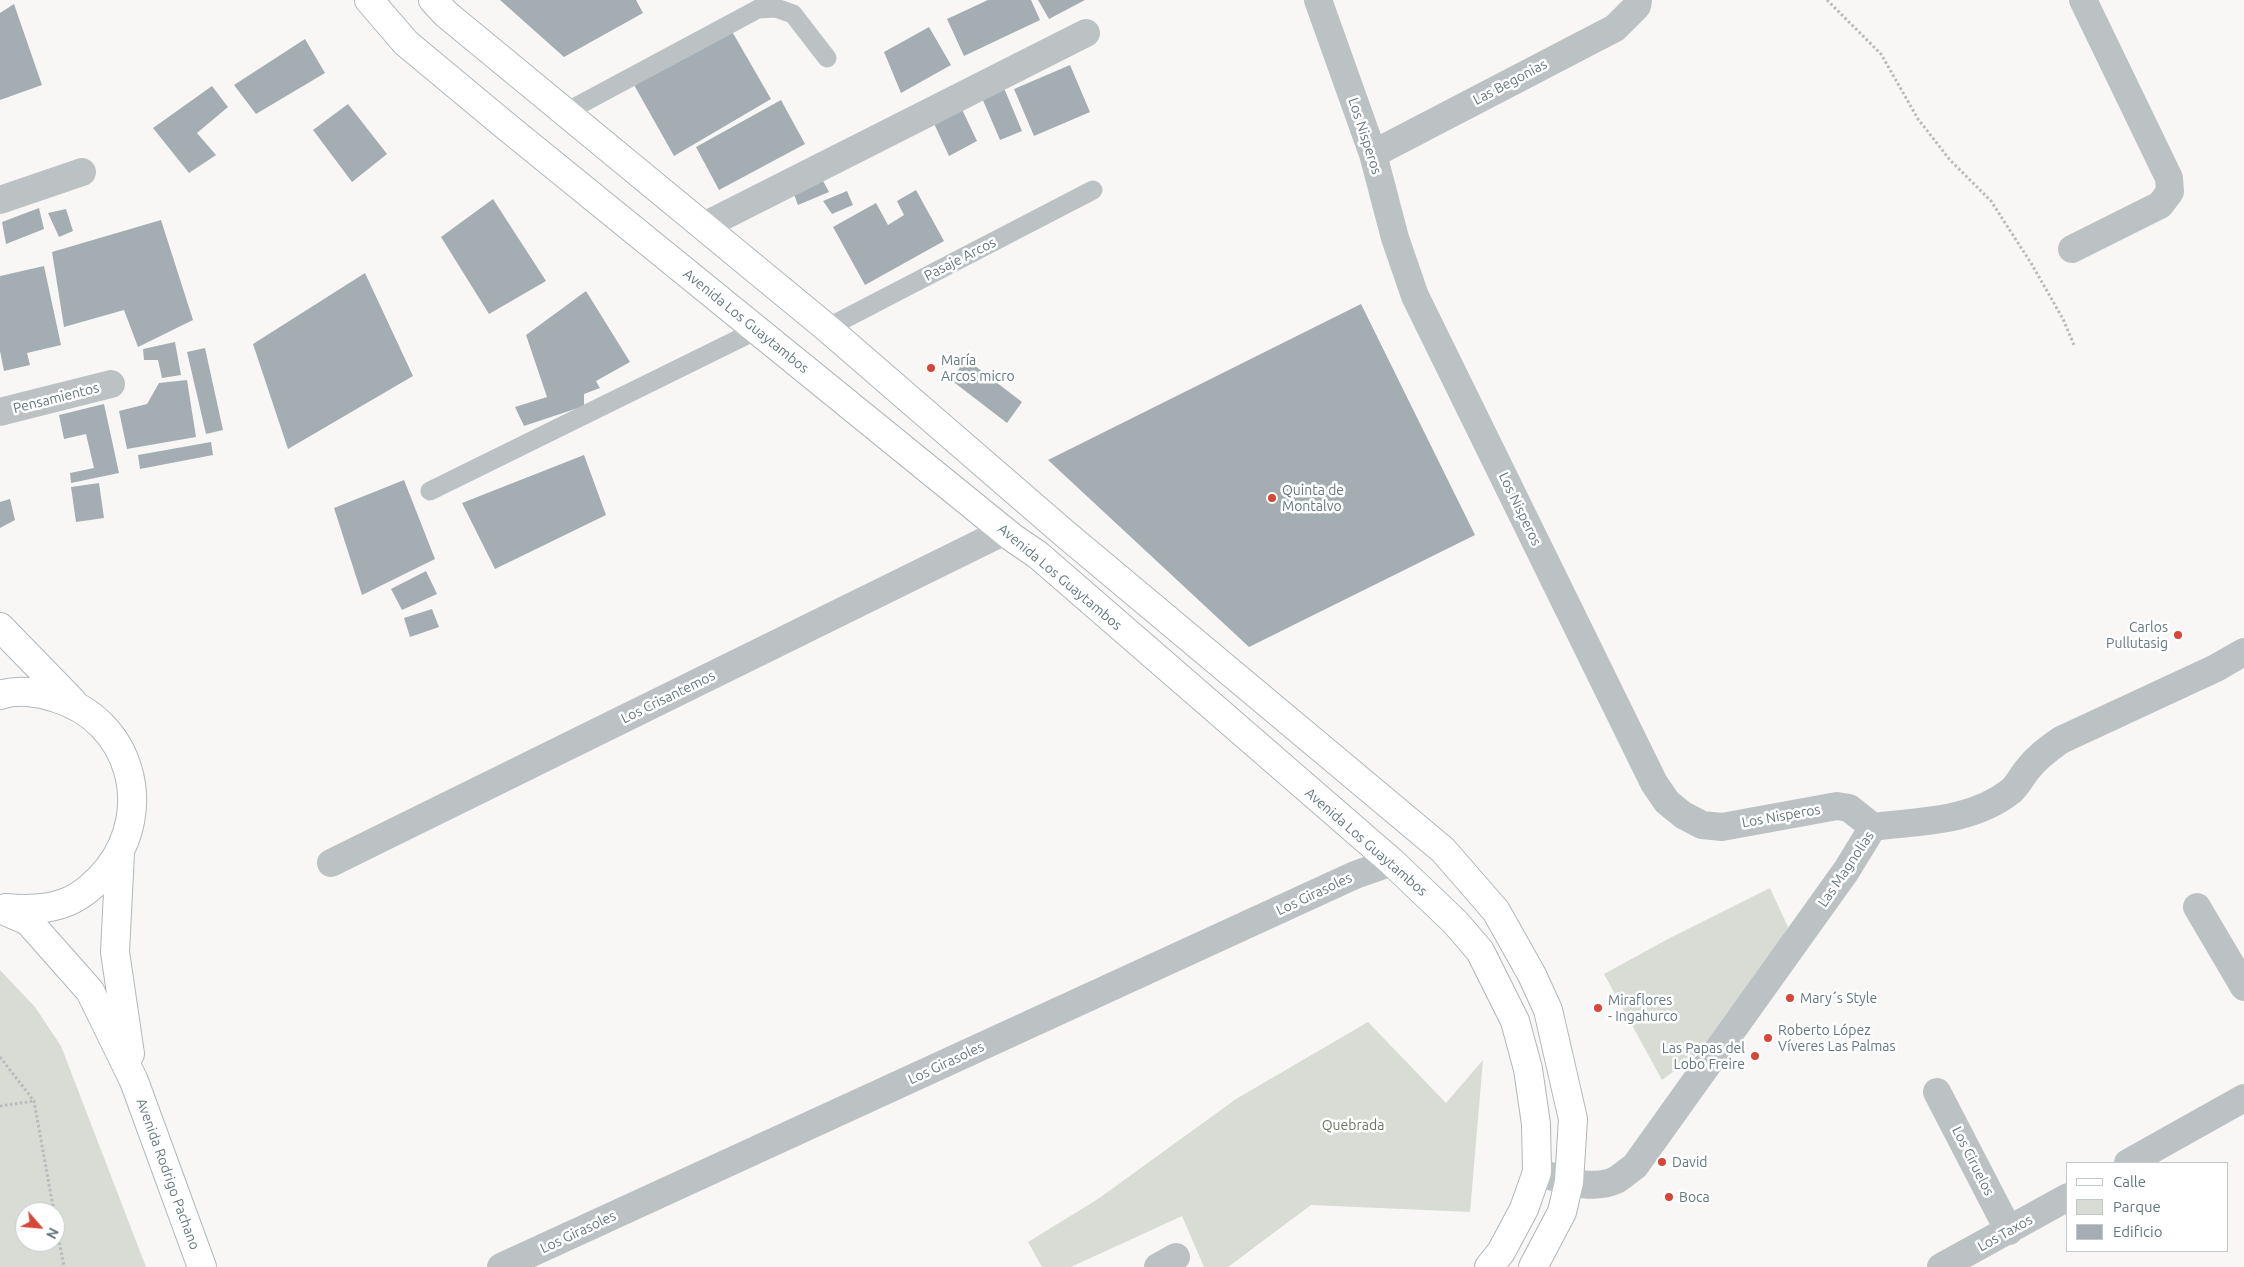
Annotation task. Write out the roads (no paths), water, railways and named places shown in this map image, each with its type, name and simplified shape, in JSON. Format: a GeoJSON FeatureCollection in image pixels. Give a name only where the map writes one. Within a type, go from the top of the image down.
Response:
{"type":"FeatureCollection","features":[{"type":"Feature","properties":{"kind":"main road","name":"Avenida Los Guaytambos"},"geometry":{"type":"LineString","coordinates":[[369,0],[406,43],[1005,531],[1038,554],[1392,862],[1455,922],[1480,951],[1515,1021],[1528,1070],[1536,1124],[1537,1172],[1524,1209],[1501,1252],[1489,1267]]}},
{"type":"Feature","properties":{"kind":"main road"},"geometry":{"type":"LineString","coordinates":[[433,0],[446,14],[827,328],[1064,533],[1443,850],[1496,910],[1532,975],[1548,1010],[1573,1119],[1569,1182],[1562,1212],[1533,1267]]}},
{"type":"Feature","properties":{"kind":"main road"},"geometry":{"type":"LineString","coordinates":[[1038,554],[1064,533]]}},
{"type":"Feature","properties":{"kind":"main road"},"geometry":{"type":"LineString","coordinates":[[0,627],[73,703],[101,722],[122,751],[133,785],[132,820],[120,853],[98,882],[68,902],[32,910],[0,908]]}},
{"type":"Feature","properties":{"kind":"main road"},"geometry":{"type":"LineString","coordinates":[[0,695],[6,693],[40,692],[73,703]]}},
{"type":"Feature","properties":{"kind":"main road","name":"Avenida Rodrigo Pachano"},"geometry":{"type":"LineString","coordinates":[[120,853],[115,952],[134,1081]]}},
{"type":"Feature","properties":{"kind":"main road","name":"Avenida Rodrigo Pachano"},"geometry":{"type":"LineString","coordinates":[[0,908],[28,921],[90,991],[134,1081],[202,1267]]}},
{"type":"Feature","properties":{"kind":"main road"},"geometry":{"type":"LineString","coordinates":[[1515,1021],[1548,1010]]}},
{"type":"Feature","properties":{"kind":"street","name":"Los Nisperos"},"geometry":{"type":"LineString","coordinates":[[1318,0],[1373,154],[1394,238],[1415,296],[1654,783],[1667,802],[1683,815],[1702,825],[1722,827],[1837,806],[1849,808],[1873,827]]}},
{"type":"Feature","properties":{"kind":"street","name":"Las Begonias"},"geometry":{"type":"LineString","coordinates":[[1373,154],[1615,28],[1636,6],[1638,0]]}},
{"type":"Feature","properties":{"kind":"street"},"geometry":{"type":"LineString","coordinates":[[2072,249],[2160,205],[2170,192],[2169,178],[2083,0]]}},
{"type":"Feature","properties":{"kind":"street"},"geometry":{"type":"LineString","coordinates":[[704,226],[1086,33]]}},
{"type":"Feature","properties":{"kind":"street"},"geometry":{"type":"LineString","coordinates":[[0,200],[82,172]]}},
{"type":"Feature","properties":{"kind":"street","name":"Pensamientos"},"geometry":{"type":"LineString","coordinates":[[0,412],[112,384]]}},
{"type":"Feature","properties":{"kind":"street","name":"Los Crisantemos"},"geometry":{"type":"LineString","coordinates":[[330,863],[1005,531]]}},
{"type":"Feature","properties":{"kind":"street","name":"Las Magnolias"},"geometry":{"type":"LineString","coordinates":[[1537,1172],[1569,1182],[1593,1185],[1616,1180],[1635,1166],[1846,871],[1873,827],[1945,818],[1979,810],[2013,790],[2043,752],[2061,740],[2216,668],[2244,652]]}},
{"type":"Feature","properties":{"kind":"street","name":"Los Girasoles"},"geometry":{"type":"LineString","coordinates":[[501,1267],[1355,876],[1392,862]]}},
{"type":"Feature","properties":{"kind":"street"},"geometry":{"type":"LineString","coordinates":[[2197,907],[2244,987]]}},
{"type":"Feature","properties":{"kind":"street","name":"Los Ciruelos"},"geometry":{"type":"LineString","coordinates":[[1937,1092],[2009,1231]]}},
{"type":"Feature","properties":{"kind":"street"},"geometry":{"type":"LineString","coordinates":[[2130,1162],[2244,1098]]}},
{"type":"Feature","properties":{"kind":"street","name":"Los Taxos"},"geometry":{"type":"LineString","coordinates":[[1941,1267],[2066,1198]]}},
{"type":"Feature","properties":{"kind":"lane"},"geometry":{"type":"LineString","coordinates":[[566,112],[758,9],[776,8],[793,14],[828,58]]}},
{"type":"Feature","properties":{"kind":"lane","name":"Pasaje Arcos"},"geometry":{"type":"LineString","coordinates":[[827,328],[1093,190]]}},
{"type":"Feature","properties":{"kind":"lane"},"geometry":{"type":"LineString","coordinates":[[430,491],[757,330]]}},
{"type":"Feature","properties":{"kind":"place","name":"María Arcos micro"},"geometry":{"type":"Point","coordinates":[931,368]}},
{"type":"Feature","properties":{"kind":"place","name":"Quinta de Montalvo"},"geometry":{"type":"Point","coordinates":[1272,498]}},
{"type":"Feature","properties":{"kind":"place","name":"Carlos Pullutasig"},"geometry":{"type":"Point","coordinates":[2178,635]}},
{"type":"Feature","properties":{"kind":"place","name":"Mary´s Style"},"geometry":{"type":"Point","coordinates":[1790,998]}},
{"type":"Feature","properties":{"kind":"place","name":"Miraflores - Ingahurco"},"geometry":{"type":"Point","coordinates":[1598,1008]}},
{"type":"Feature","properties":{"kind":"place","name":"Roberto López Víveres Las Palmas"},"geometry":{"type":"Point","coordinates":[1768,1038]}},
{"type":"Feature","properties":{"kind":"place","name":"Las Papas del Lobo Freire"},"geometry":{"type":"Point","coordinates":[1755,1056]}},
{"type":"Feature","properties":{"kind":"place","name":"David"},"geometry":{"type":"Point","coordinates":[1662,1162]}},
{"type":"Feature","properties":{"kind":"place","name":"Boca"},"geometry":{"type":"Point","coordinates":[1669,1197]}},
{"type":"Feature","properties":{"kind":"park label","name":"Quebrada"},"geometry":{"type":"Point","coordinates":[1353,1125]}}]}
